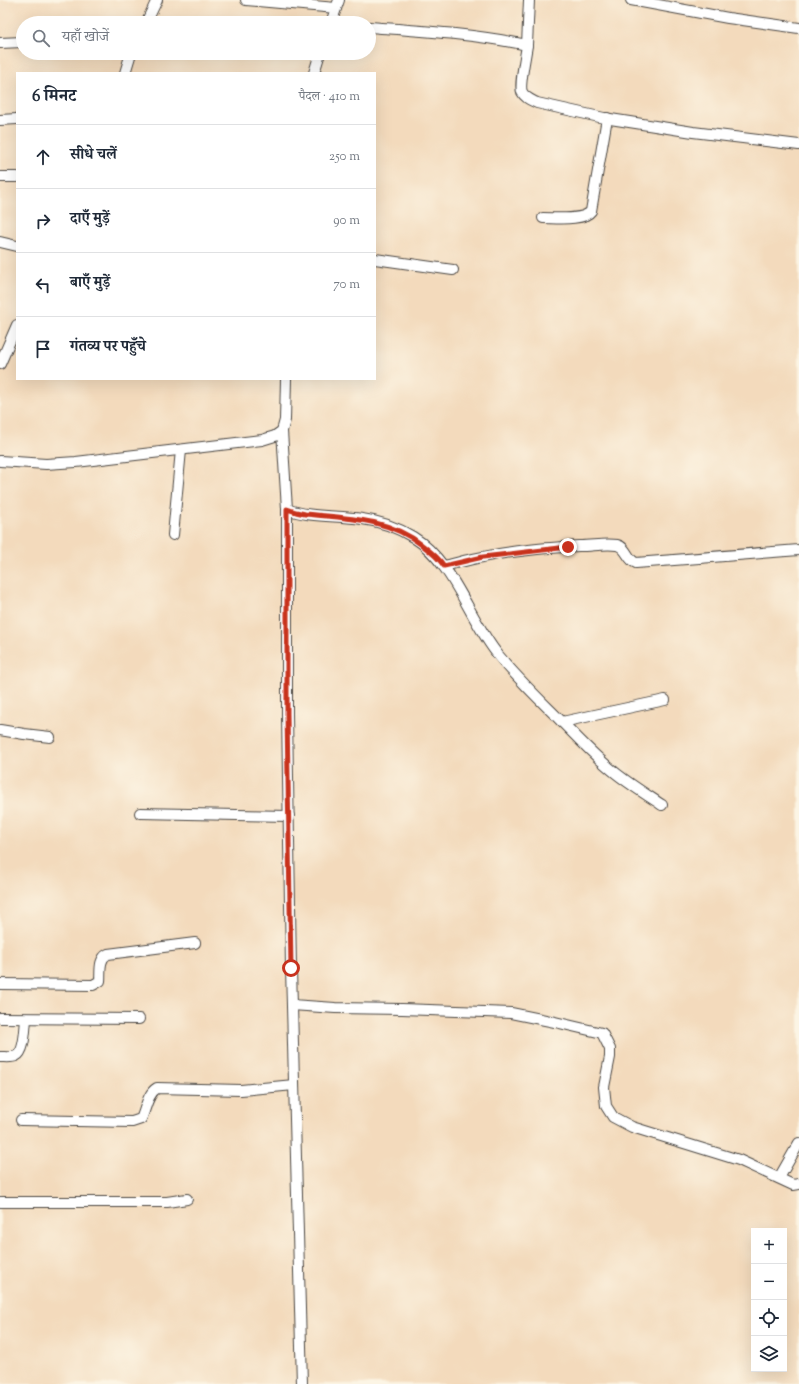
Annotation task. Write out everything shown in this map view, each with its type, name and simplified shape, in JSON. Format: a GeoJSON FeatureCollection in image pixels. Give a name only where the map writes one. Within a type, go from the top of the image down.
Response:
{"type":"FeatureCollection","features":[{"type":"Feature","properties":{"kind":"street"},"geometry":{"type":"LineString","coordinates":[[149,16],[157,0]]}},
{"type":"Feature","properties":{"kind":"street"},"geometry":{"type":"LineString","coordinates":[[246,0],[337,4],[333,16]]}},
{"type":"Feature","properties":{"kind":"street"},"geometry":{"type":"LineString","coordinates":[[529,0],[527,45],[521,87],[524,96],[529,99],[537,103],[607,118],[693,132],[799,145]]}},
{"type":"Feature","properties":{"kind":"street"},"geometry":{"type":"LineString","coordinates":[[631,0],[728,18],[799,28]]}},
{"type":"Feature","properties":{"kind":"street"},"geometry":{"type":"LineString","coordinates":[[376,27],[455,33],[495,38],[527,45]]}},
{"type":"Feature","properties":{"kind":"street"},"geometry":{"type":"LineString","coordinates":[[0,43],[16,42]]}},
{"type":"Feature","properties":{"kind":"street"},"geometry":{"type":"LineString","coordinates":[[125,72],[129,60]]}},
{"type":"Feature","properties":{"kind":"street"},"geometry":{"type":"LineString","coordinates":[[314,72],[318,60]]}},
{"type":"Feature","properties":{"kind":"street"},"geometry":{"type":"LineString","coordinates":[[544,218],[582,217],[589,214],[592,206],[607,118]]}},
{"type":"Feature","properties":{"kind":"street"},"geometry":{"type":"LineString","coordinates":[[0,120],[16,119]]}},
{"type":"Feature","properties":{"kind":"street"},"geometry":{"type":"LineString","coordinates":[[0,177],[16,177]]}},
{"type":"Feature","properties":{"kind":"street"},"geometry":{"type":"LineString","coordinates":[[0,242],[16,246]]}},
{"type":"Feature","properties":{"kind":"street"},"geometry":{"type":"LineString","coordinates":[[376,259],[453,270]]}},
{"type":"Feature","properties":{"kind":"street"},"geometry":{"type":"LineString","coordinates":[[0,364],[16,327]]}},
{"type":"Feature","properties":{"kind":"street"},"geometry":{"type":"LineString","coordinates":[[286,380],[285,420],[282,431],[287,509],[287,714],[292,1005],[302,1384]]}},
{"type":"Feature","properties":{"kind":"street"},"geometry":{"type":"LineString","coordinates":[[0,461],[46,464],[76,462],[262,440],[275,436],[282,431]]}},
{"type":"Feature","properties":{"kind":"street"},"geometry":{"type":"LineString","coordinates":[[173,535],[181,450]]}},
{"type":"Feature","properties":{"kind":"street"},"geometry":{"type":"LineString","coordinates":[[287,509],[305,514],[363,519],[397,529],[414,538],[431,552],[444,566],[498,656],[599,759],[616,774],[662,805]]}},
{"type":"Feature","properties":{"kind":"street"},"geometry":{"type":"LineString","coordinates":[[444,566],[483,557],[568,547],[612,544],[624,548],[630,560],[636,564],[799,550]]}},
{"type":"Feature","properties":{"kind":"street"},"geometry":{"type":"LineString","coordinates":[[562,722],[665,700]]}},
{"type":"Feature","properties":{"kind":"street"},"geometry":{"type":"LineString","coordinates":[[0,730],[50,737]]}},
{"type":"Feature","properties":{"kind":"street"},"geometry":{"type":"LineString","coordinates":[[140,813],[289,816]]}},
{"type":"Feature","properties":{"kind":"street"},"geometry":{"type":"LineString","coordinates":[[0,984],[93,985],[100,981],[103,956],[108,954],[195,943]]}},
{"type":"Feature","properties":{"kind":"street"},"geometry":{"type":"LineString","coordinates":[[292,1005],[336,1008],[511,1013],[556,1022],[602,1034],[610,1049],[610,1057],[604,1087],[606,1106],[613,1117],[632,1127],[739,1160],[792,1185],[799,1184]]}},
{"type":"Feature","properties":{"kind":"street"},"geometry":{"type":"LineString","coordinates":[[0,1018],[139,1019]]}},
{"type":"Feature","properties":{"kind":"street"},"geometry":{"type":"LineString","coordinates":[[0,1057],[17,1056],[21,1052],[26,1019]]}},
{"type":"Feature","properties":{"kind":"street"},"geometry":{"type":"LineString","coordinates":[[21,1120],[132,1122],[141,1119],[145,1112],[152,1090],[156,1088],[241,1090],[294,1085]]}},
{"type":"Feature","properties":{"kind":"street"},"geometry":{"type":"LineString","coordinates":[[779,1178],[799,1143]]}},
{"type":"Feature","properties":{"kind":"street"},"geometry":{"type":"LineString","coordinates":[[0,1202],[167,1202],[187,1199]]}},
{"type":"Feature","properties":{"kind":"route"},"geometry":{"type":"LineString","coordinates":[[291,968],[287,714],[287,509],[305,514],[363,519],[397,529],[414,538],[431,552],[444,566],[483,557],[568,547]]}}]}
